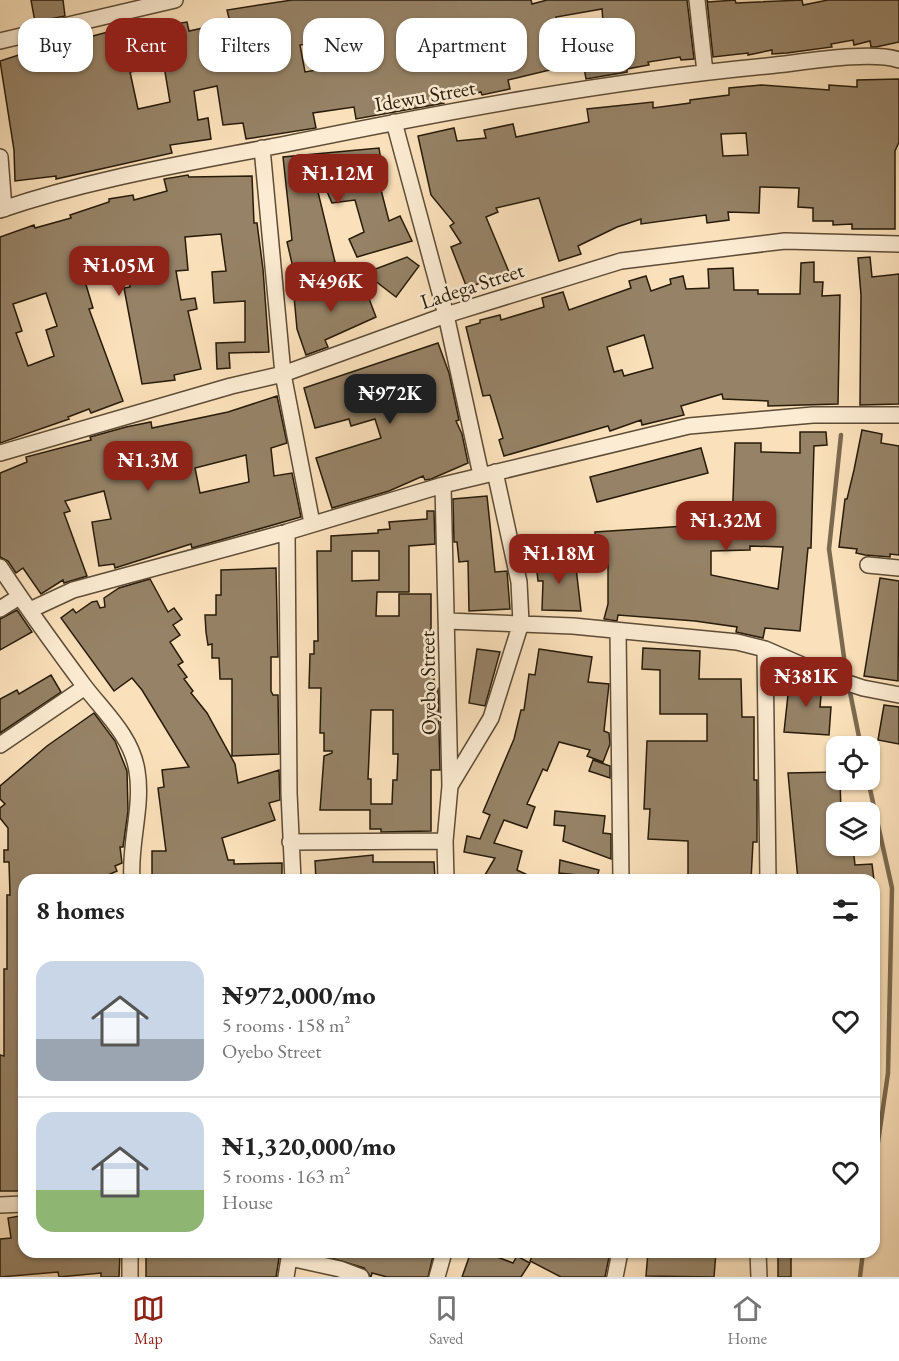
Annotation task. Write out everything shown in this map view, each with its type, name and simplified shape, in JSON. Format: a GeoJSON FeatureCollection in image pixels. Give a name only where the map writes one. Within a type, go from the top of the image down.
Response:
{"type":"FeatureCollection","features":[{"type":"Feature","properties":{"kind":"street"},"geometry":{"type":"LineString","coordinates":[[0,41],[175,0]]}},
{"type":"Feature","properties":{"kind":"street"},"geometry":{"type":"LineString","coordinates":[[697,0],[705,72]]}},
{"type":"Feature","properties":{"kind":"street","name":"Idewu Street"},"geometry":{"type":"LineString","coordinates":[[2,209],[50,193],[128,173],[394,122],[705,72],[839,59],[891,57],[899,60]]}},
{"type":"Feature","properties":{"kind":"street"},"geometry":{"type":"LineString","coordinates":[[394,122],[519,582],[521,622],[491,718],[450,786]]}},
{"type":"Feature","properties":{"kind":"street"},"geometry":{"type":"LineString","coordinates":[[262,148],[283,374],[312,523]]}},
{"type":"Feature","properties":{"kind":"street"},"geometry":{"type":"LineString","coordinates":[[0,157],[2,209]]}},
{"type":"Feature","properties":{"kind":"street","name":"Ladega Street"},"geometry":{"type":"LineString","coordinates":[[0,453],[231,386],[283,374],[446,315],[621,261],[785,241],[899,244]]}},
{"type":"Feature","properties":{"kind":"street"},"geometry":{"type":"LineString","coordinates":[[30,610],[73,590],[287,532],[442,485],[689,426],[813,415],[899,415]]}},
{"type":"Feature","properties":{"kind":"street","name":"Oyebo Street"},"geometry":{"type":"LineString","coordinates":[[442,485],[448,621],[450,786],[445,841],[446,874]]}},
{"type":"Feature","properties":{"kind":"street"},"geometry":{"type":"LineString","coordinates":[[287,532],[290,842],[293,874]]}},
{"type":"Feature","properties":{"kind":"street"},"geometry":{"type":"LineString","coordinates":[[868,565],[899,568]]}},
{"type":"Feature","properties":{"kind":"street"},"geometry":{"type":"LineString","coordinates":[[0,567],[19,597],[85,687],[124,735],[138,771],[139,798],[133,874]]}},
{"type":"Feature","properties":{"kind":"street"},"geometry":{"type":"LineString","coordinates":[[0,609],[19,597]]}},
{"type":"Feature","properties":{"kind":"street"},"geometry":{"type":"LineString","coordinates":[[448,621],[521,622],[737,642],[765,649],[827,676],[863,688],[899,695]]}},
{"type":"Feature","properties":{"kind":"street"},"geometry":{"type":"LineString","coordinates":[[618,631],[621,874]]}},
{"type":"Feature","properties":{"kind":"street"},"geometry":{"type":"LineString","coordinates":[[765,649],[768,874]]}},
{"type":"Feature","properties":{"kind":"street"},"geometry":{"type":"LineString","coordinates":[[0,745],[85,687]]}},
{"type":"Feature","properties":{"kind":"street"},"geometry":{"type":"LineString","coordinates":[[290,842],[445,841]]}},
{"type":"Feature","properties":{"kind":"street"},"geometry":{"type":"LineString","coordinates":[[0,1204],[18,1204]]}},
{"type":"Feature","properties":{"kind":"street"},"geometry":{"type":"LineString","coordinates":[[130,1258],[130,1277]]}},
{"type":"Feature","properties":{"kind":"street"},"geometry":{"type":"LineString","coordinates":[[286,1277],[289,1258]]}},
{"type":"Feature","properties":{"kind":"street"},"geometry":{"type":"LineString","coordinates":[[301,1258],[361,1277]]}},
{"type":"Feature","properties":{"kind":"street"},"geometry":{"type":"LineString","coordinates":[[437,1277],[442,1258]]}},
{"type":"Feature","properties":{"kind":"street"},"geometry":{"type":"LineString","coordinates":[[615,1277],[619,1258]]}},
{"type":"Feature","properties":{"kind":"street"},"geometry":{"type":"LineString","coordinates":[[758,1258],[759,1277]]}},
{"type":"Feature","properties":{"kind":"building"},"geometry":{"type":"Polygon","coordinates":[[[31,0],[63,0],[65,16],[34,18],[31,0]]]}},
{"type":"Feature","properties":{"kind":"building"},"geometry":{"type":"Polygon","coordinates":[[[292,0],[531,0],[532,4],[547,0],[687,0],[694,59],[681,60],[680,57],[648,62],[649,65],[635,68],[635,18],[603,18],[602,9],[556,18],[539,18],[539,72],[541,72],[508,80],[510,89],[482,95],[481,92],[444,101],[444,103],[356,119],[354,107],[313,113],[316,128],[246,139],[243,123],[223,125],[217,86],[194,91],[198,120],[208,118],[211,139],[170,145],[172,153],[56,179],[56,176],[15,181],[14,150],[0,61],[18,55],[18,72],[93,72],[93,36],[105,33],[105,72],[130,72],[138,109],[170,102],[165,72],[187,72],[187,22],[189,31],[199,29],[199,72],[291,72],[291,18],[229,18],[227,10],[292,0]]]}},
{"type":"Feature","properties":{"kind":"building"},"geometry":{"type":"Polygon","coordinates":[[[707,0],[708,2],[735,0],[736,3],[802,0],[803,5],[828,0],[899,0],[899,42],[871,47],[870,41],[854,45],[853,40],[831,44],[832,47],[787,53],[772,54],[772,50],[748,55],[748,53],[713,57],[707,0]]]}},
{"type":"Feature","properties":{"kind":"building"},"geometry":{"type":"Polygon","coordinates":[[[585,72],[627,72],[586,79],[585,72]]]}},
{"type":"Feature","properties":{"kind":"building"},"geometry":{"type":"Polygon","coordinates":[[[899,79],[899,142],[895,151],[895,229],[852,229],[852,224],[833,225],[833,221],[813,221],[813,208],[798,207],[799,188],[760,187],[759,213],[728,212],[729,220],[707,223],[706,215],[641,224],[641,219],[617,227],[578,246],[581,254],[559,261],[539,198],[496,208],[498,212],[486,217],[509,272],[467,288],[451,247],[461,243],[450,226],[454,223],[431,195],[418,136],[454,128],[457,141],[486,138],[484,130],[513,124],[516,137],[589,122],[587,109],[653,102],[653,108],[690,103],[690,100],[729,95],[729,88],[761,85],[829,90],[829,85],[857,87],[857,80],[899,79]],[[746,133],[721,134],[723,156],[748,155],[746,133]]]}},
{"type":"Feature","properties":{"kind":"building"},"geometry":{"type":"Polygon","coordinates":[[[379,148],[385,186],[380,186],[389,221],[400,216],[412,241],[357,257],[349,239],[364,232],[355,200],[332,203],[324,185],[317,188],[335,262],[294,272],[287,242],[292,240],[283,157],[379,148]]]}},
{"type":"Feature","properties":{"kind":"building"},"geometry":{"type":"Polygon","coordinates":[[[188,175],[189,177],[252,176],[254,223],[257,223],[263,269],[269,352],[229,353],[230,368],[217,369],[216,343],[245,342],[245,301],[214,303],[212,272],[226,271],[221,234],[185,237],[188,270],[176,271],[181,300],[195,298],[197,309],[188,311],[201,369],[174,375],[175,380],[142,384],[124,288],[130,287],[126,254],[81,268],[93,308],[89,309],[123,401],[91,413],[89,409],[68,417],[69,419],[0,443],[0,237],[34,225],[35,228],[71,218],[70,215],[109,202],[109,199],[133,195],[134,200],[167,191],[164,179],[188,175]],[[46,293],[13,304],[22,331],[16,333],[28,366],[54,356],[46,330],[57,326],[46,293]]]}},
{"type":"Feature","properties":{"kind":"building"},"geometry":{"type":"Polygon","coordinates":[[[407,257],[419,266],[396,297],[365,273],[407,257]]]}},
{"type":"Feature","properties":{"kind":"building"},"geometry":{"type":"Polygon","coordinates":[[[870,257],[872,277],[899,274],[899,404],[860,405],[861,295],[858,258],[870,257]]]}},
{"type":"Feature","properties":{"kind":"building"},"geometry":{"type":"Polygon","coordinates":[[[814,262],[814,282],[823,282],[822,296],[840,295],[838,404],[768,406],[768,401],[723,399],[722,394],[681,406],[684,415],[642,425],[641,420],[610,431],[608,426],[504,456],[499,440],[503,438],[490,395],[483,396],[466,327],[480,323],[480,320],[500,315],[501,320],[544,307],[542,298],[563,292],[569,310],[631,288],[629,281],[646,276],[651,291],[671,284],[670,279],[683,276],[686,289],[709,288],[708,269],[733,268],[734,290],[758,290],[758,294],[800,294],[801,263],[814,262]],[[644,335],[607,347],[614,372],[622,370],[624,376],[653,368],[644,335]]]}},
{"type":"Feature","properties":{"kind":"building"},"geometry":{"type":"Polygon","coordinates":[[[360,275],[376,317],[325,340],[328,347],[306,355],[297,329],[294,296],[308,294],[360,275]]]}},
{"type":"Feature","properties":{"kind":"building"},"geometry":{"type":"Polygon","coordinates":[[[438,343],[449,373],[459,420],[456,421],[462,434],[468,463],[431,479],[425,480],[423,476],[389,491],[332,508],[316,458],[381,438],[375,419],[351,426],[349,419],[315,428],[304,388],[438,343]]]}},
{"type":"Feature","properties":{"kind":"building"},"geometry":{"type":"Polygon","coordinates":[[[277,396],[287,443],[271,448],[274,476],[292,473],[301,517],[192,548],[191,544],[115,568],[114,564],[99,566],[92,522],[111,519],[104,491],[65,501],[70,511],[64,513],[87,576],[64,583],[63,580],[41,594],[23,568],[16,573],[8,561],[0,557],[0,473],[27,462],[26,457],[91,440],[90,437],[126,427],[151,422],[152,428],[228,412],[277,396]],[[246,455],[195,468],[200,493],[249,482],[246,455]]]}},
{"type":"Feature","properties":{"kind":"building"},"geometry":{"type":"Polygon","coordinates":[[[862,430],[882,434],[881,443],[899,446],[899,555],[890,554],[890,557],[865,555],[856,553],[857,549],[839,547],[845,499],[847,499],[862,430]]]}},
{"type":"Feature","properties":{"kind":"building"},"geometry":{"type":"Polygon","coordinates":[[[800,432],[826,432],[827,445],[814,446],[811,548],[808,548],[800,631],[765,628],[763,638],[736,632],[737,627],[695,621],[618,615],[617,621],[604,619],[608,604],[608,551],[596,552],[595,532],[700,525],[700,528],[732,527],[735,443],[761,443],[761,452],[800,453],[800,432]],[[750,546],[750,550],[711,551],[711,575],[778,589],[783,547],[750,546]]]}},
{"type":"Feature","properties":{"kind":"building"},"geometry":{"type":"Polygon","coordinates":[[[701,448],[708,473],[597,502],[590,477],[701,448]]]}},
{"type":"Feature","properties":{"kind":"building"},"geometry":{"type":"Polygon","coordinates":[[[487,496],[495,572],[507,571],[510,609],[469,611],[468,561],[459,562],[457,542],[454,542],[453,499],[487,496]]]}},
{"type":"Feature","properties":{"kind":"building"},"geometry":{"type":"Polygon","coordinates":[[[427,511],[434,511],[435,544],[409,546],[409,592],[377,592],[376,616],[399,616],[399,594],[431,594],[431,650],[434,650],[434,687],[438,688],[440,770],[431,770],[431,831],[381,832],[381,829],[370,829],[370,810],[320,810],[324,756],[332,751],[324,751],[324,733],[320,733],[321,688],[309,688],[310,654],[314,654],[314,641],[318,641],[317,551],[331,551],[331,536],[378,533],[378,530],[390,529],[389,522],[427,519],[427,511]],[[352,551],[352,581],[379,580],[379,551],[352,551]],[[371,710],[368,779],[371,779],[371,804],[392,804],[393,780],[397,780],[398,754],[393,754],[393,710],[371,710]]]}},
{"type":"Feature","properties":{"kind":"building"},"geometry":{"type":"Polygon","coordinates":[[[575,559],[581,611],[542,610],[543,581],[538,581],[536,563],[575,559]]]}},
{"type":"Feature","properties":{"kind":"building"},"geometry":{"type":"Polygon","coordinates":[[[276,568],[278,657],[271,657],[271,691],[273,695],[278,695],[279,754],[232,756],[232,679],[220,679],[219,658],[212,658],[212,644],[208,645],[205,615],[216,615],[216,595],[221,595],[221,570],[276,568]]]}},
{"type":"Feature","properties":{"kind":"building"},"geometry":{"type":"Polygon","coordinates":[[[880,578],[899,581],[898,681],[864,676],[880,578]]]}},
{"type":"Feature","properties":{"kind":"building"},"geometry":{"type":"Polygon","coordinates":[[[150,579],[168,612],[174,608],[182,619],[173,625],[180,635],[170,642],[183,662],[178,665],[187,677],[184,679],[193,691],[191,693],[207,713],[235,764],[238,783],[279,770],[280,800],[269,803],[275,820],[222,838],[228,860],[234,860],[234,864],[282,863],[282,874],[152,874],[152,851],[166,851],[158,788],[164,787],[162,770],[189,767],[142,690],[132,678],[114,691],[61,618],[73,609],[76,613],[92,602],[97,601],[100,608],[105,607],[104,598],[119,588],[150,579]]]}},
{"type":"Feature","properties":{"kind":"building"},"geometry":{"type":"Polygon","coordinates":[[[17,610],[32,632],[0,650],[0,619],[17,610]]]}},
{"type":"Feature","properties":{"kind":"building"},"geometry":{"type":"Polygon","coordinates":[[[643,648],[700,651],[699,679],[741,679],[742,717],[754,717],[757,842],[753,842],[751,874],[688,874],[688,841],[648,839],[650,809],[644,809],[647,741],[707,741],[707,714],[660,714],[660,670],[642,669],[643,648]]]}},
{"type":"Feature","properties":{"kind":"building"},"geometry":{"type":"Polygon","coordinates":[[[477,649],[500,652],[485,706],[469,703],[477,649]]]}},
{"type":"Feature","properties":{"kind":"building"},"geometry":{"type":"Polygon","coordinates":[[[539,649],[592,657],[588,682],[609,684],[604,731],[609,733],[610,744],[603,762],[587,756],[590,750],[559,742],[547,771],[543,769],[527,804],[535,807],[527,828],[504,820],[494,843],[522,851],[517,870],[525,874],[486,874],[495,858],[464,852],[467,836],[480,839],[490,815],[483,812],[514,739],[521,710],[524,710],[529,674],[535,675],[539,649]]]}},
{"type":"Feature","properties":{"kind":"building"},"geometry":{"type":"Polygon","coordinates":[[[51,675],[61,692],[0,733],[0,699],[17,690],[19,694],[51,675]]]}},
{"type":"Feature","properties":{"kind":"building"},"geometry":{"type":"Polygon","coordinates":[[[790,676],[806,678],[822,685],[820,707],[831,707],[829,735],[784,732],[790,676]]]}},
{"type":"Feature","properties":{"kind":"building"},"geometry":{"type":"Polygon","coordinates":[[[884,705],[899,707],[899,744],[880,740],[884,705]]]}},
{"type":"Feature","properties":{"kind":"building"},"geometry":{"type":"Polygon","coordinates":[[[94,713],[115,741],[127,771],[128,811],[123,847],[120,847],[122,863],[115,866],[117,871],[110,874],[18,874],[18,1191],[0,1191],[0,1055],[4,1056],[4,969],[7,969],[7,895],[10,895],[9,862],[4,862],[4,850],[8,850],[8,828],[0,818],[0,808],[5,804],[0,799],[0,786],[47,746],[94,713]]]}},
{"type":"Feature","properties":{"kind":"building"},"geometry":{"type":"Polygon","coordinates":[[[593,760],[610,766],[610,778],[589,771],[593,760]]]}},
{"type":"Feature","properties":{"kind":"building"},"geometry":{"type":"Polygon","coordinates":[[[826,772],[826,790],[840,790],[841,802],[826,802],[826,856],[854,856],[855,865],[872,864],[873,874],[797,874],[788,773],[826,772]]]}},
{"type":"Feature","properties":{"kind":"building"},"geometry":{"type":"Polygon","coordinates":[[[555,811],[605,816],[603,833],[611,834],[611,859],[563,841],[565,826],[554,825],[555,811]]]}},
{"type":"Feature","properties":{"kind":"building"},"geometry":{"type":"Polygon","coordinates":[[[373,855],[373,862],[434,862],[435,874],[316,874],[315,861],[373,855]]]}},
{"type":"Feature","properties":{"kind":"building"},"geometry":{"type":"Polygon","coordinates":[[[560,860],[599,870],[598,874],[559,873],[560,860]]]}},
{"type":"Feature","properties":{"kind":"building"},"geometry":{"type":"Polygon","coordinates":[[[18,1216],[18,1258],[120,1258],[119,1277],[101,1277],[101,1273],[59,1277],[58,1272],[0,1277],[0,1239],[11,1238],[8,1218],[18,1216]]]}},
{"type":"Feature","properties":{"kind":"building"},"geometry":{"type":"Polygon","coordinates":[[[146,1258],[279,1258],[276,1277],[146,1277],[146,1258]]]}},
{"type":"Feature","properties":{"kind":"building"},"geometry":{"type":"Polygon","coordinates":[[[331,1258],[433,1258],[428,1277],[387,1277],[372,1273],[371,1277],[364,1268],[331,1258]]]}},
{"type":"Feature","properties":{"kind":"building"},"geometry":{"type":"Polygon","coordinates":[[[469,1258],[500,1258],[513,1263],[516,1258],[521,1258],[530,1263],[521,1277],[462,1277],[469,1258]]]}},
{"type":"Feature","properties":{"kind":"building"},"geometry":{"type":"Polygon","coordinates":[[[531,1258],[609,1258],[605,1277],[561,1277],[530,1261],[531,1258]]]}},
{"type":"Feature","properties":{"kind":"building"},"geometry":{"type":"Polygon","coordinates":[[[648,1258],[716,1258],[714,1277],[646,1276],[648,1258]]]}},
{"type":"Feature","properties":{"kind":"building"},"geometry":{"type":"Polygon","coordinates":[[[778,1258],[791,1258],[791,1277],[778,1277],[778,1258]]]}},
{"type":"Feature","properties":{"kind":"waterway"},"geometry":{"type":"LineString","coordinates":[[841,435],[829,549],[847,679]]}},
{"type":"Feature","properties":{"kind":"waterway"},"geometry":{"type":"LineString","coordinates":[[849,687],[859,736]]}},
{"type":"Feature","properties":{"kind":"waterway"},"geometry":{"type":"LineString","coordinates":[[870,790],[892,888],[888,1073],[880,1128]]}},
{"type":"Feature","properties":{"kind":"waterway"},"geometry":{"type":"LineString","coordinates":[[860,1277],[862,1258]]}}]}
